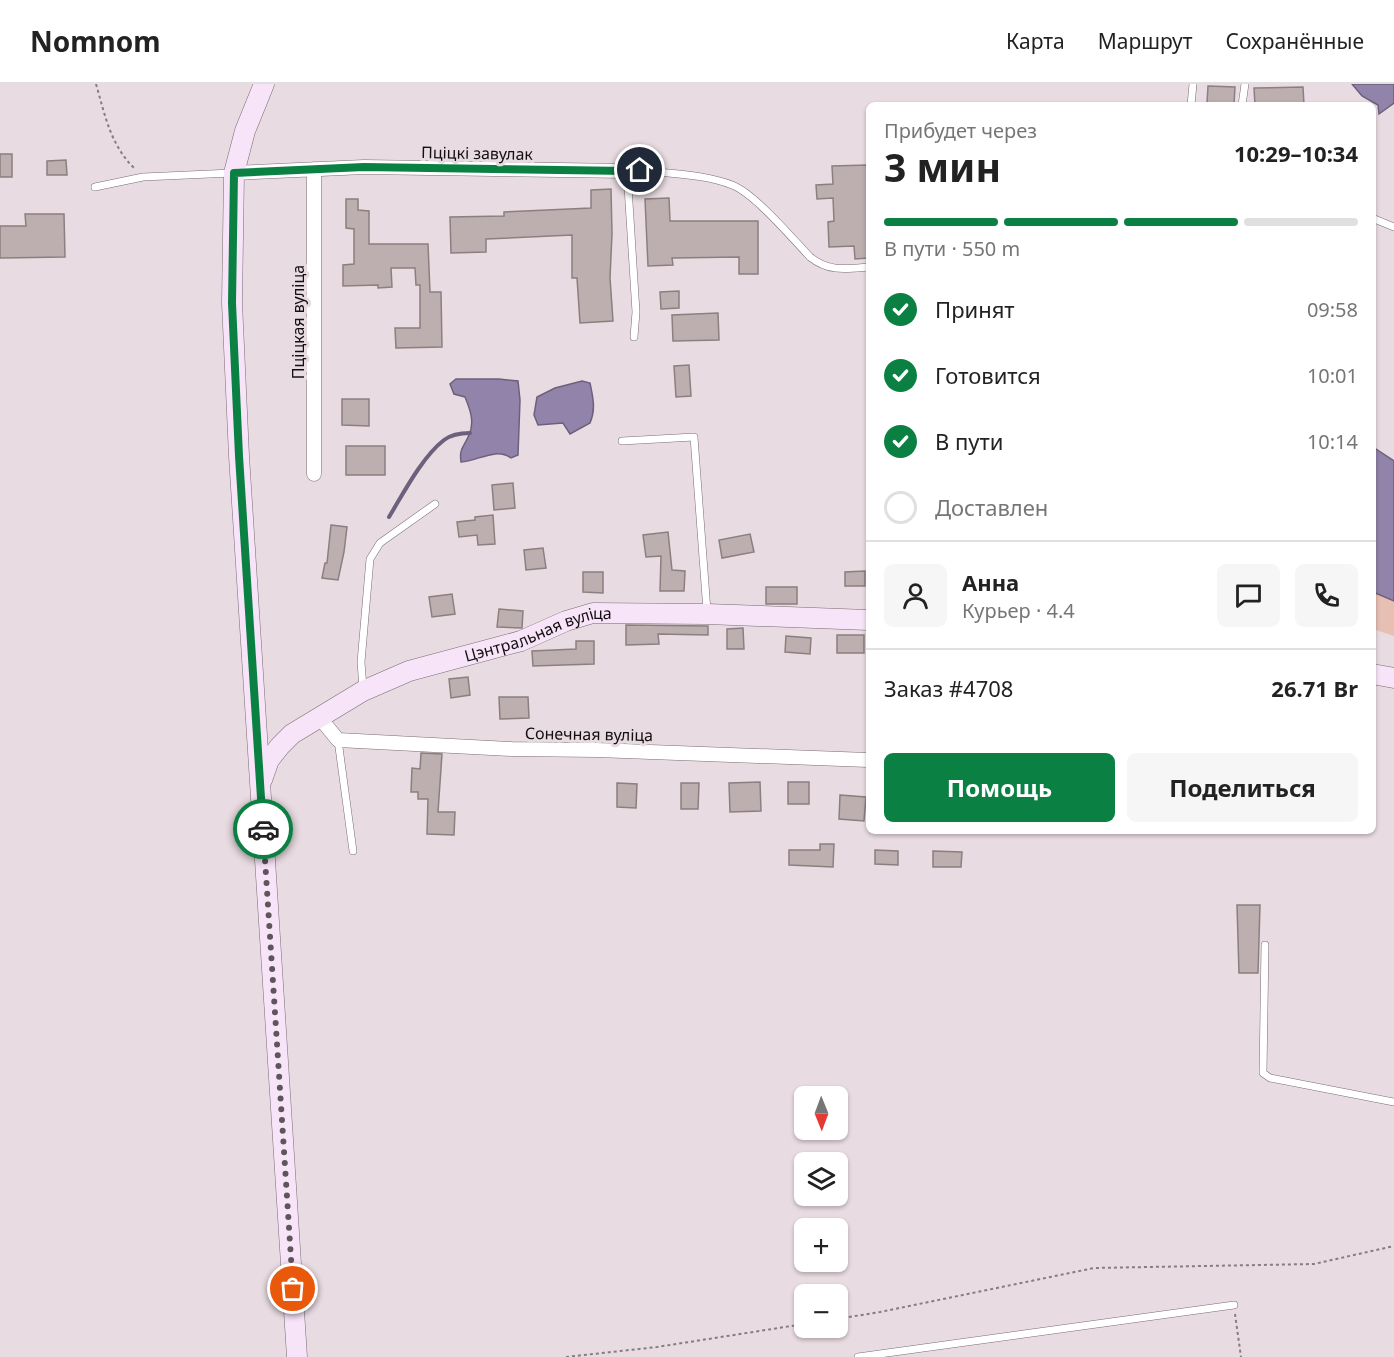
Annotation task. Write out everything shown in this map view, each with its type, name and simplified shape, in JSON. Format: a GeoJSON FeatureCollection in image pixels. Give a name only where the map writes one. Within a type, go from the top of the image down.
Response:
{"type":"FeatureCollection","features":[{"type":"Feature","properties":{"kind":"street"},"geometry":{"type":"LineString","coordinates":[[264,84],[245,131],[234,173],[232,303],[239,456],[297,1357]]}},
{"type":"Feature","properties":{"kind":"street","name":"Пціцкі завулак"},"geometry":{"type":"LineString","coordinates":[[234,173],[364,167],[634,171]]}},
{"type":"Feature","properties":{"kind":"street","name":"Пціцкая вуліца"},"geometry":{"type":"LineString","coordinates":[[314,169],[314,474]]}},
{"type":"Feature","properties":{"kind":"street","name":"Цэнтральная вуліца"},"geometry":{"type":"LineString","coordinates":[[260,788],[269,760],[279,746],[292,734],[363,691],[409,671],[521,641],[566,621],[593,613],[707,614],[866,620]]}},
{"type":"Feature","properties":{"kind":"street"},"geometry":{"type":"LineString","coordinates":[[1376,675],[1394,678]]}},
{"type":"Feature","properties":{"kind":"street"},"geometry":{"type":"LineString","coordinates":[[255,710],[264,730],[270,735],[292,734]]}},
{"type":"Feature","properties":{"kind":"street"},"geometry":{"type":"LineString","coordinates":[[320,718],[338,740]]}},
{"type":"Feature","properties":{"kind":"street","name":"Сонечная вуліца"},"geometry":{"type":"LineString","coordinates":[[338,740],[512,749],[866,760]]}},
{"type":"Feature","properties":{"kind":"lane"},"geometry":{"type":"LineString","coordinates":[[1191,102],[1193,84]]}},
{"type":"Feature","properties":{"kind":"lane"},"geometry":{"type":"LineString","coordinates":[[1242,102],[1245,84]]}},
{"type":"Feature","properties":{"kind":"lane"},"geometry":{"type":"LineString","coordinates":[[634,337],[636,312],[634,171],[710,179],[734,185],[748,194],[810,258],[821,266],[836,269],[866,267]]}},
{"type":"Feature","properties":{"kind":"lane"},"geometry":{"type":"LineString","coordinates":[[95,187],[143,177],[234,173]]}},
{"type":"Feature","properties":{"kind":"lane"},"geometry":{"type":"LineString","coordinates":[[1376,220],[1394,228]]}},
{"type":"Feature","properties":{"kind":"lane"},"geometry":{"type":"LineString","coordinates":[[622,441],[694,437],[707,614]]}},
{"type":"Feature","properties":{"kind":"lane"},"geometry":{"type":"LineString","coordinates":[[363,691],[361,662],[370,559],[380,543],[435,504]]}},
{"type":"Feature","properties":{"kind":"lane"},"geometry":{"type":"LineString","coordinates":[[338,740],[353,851]]}},
{"type":"Feature","properties":{"kind":"lane"},"geometry":{"type":"LineString","coordinates":[[1265,945],[1263,1073],[1270,1078],[1394,1102]]}},
{"type":"Feature","properties":{"kind":"lane"},"geometry":{"type":"LineString","coordinates":[[858,1357],[1234,1305]]}},
{"type":"Feature","properties":{"kind":"path"},"geometry":{"type":"LineString","coordinates":[[96,84],[110,134],[128,162],[143,177]]}},
{"type":"Feature","properties":{"kind":"path"},"geometry":{"type":"LineString","coordinates":[[848,1317],[1094,1268],[1314,1264],[1394,1246]]}},
{"type":"Feature","properties":{"kind":"path"},"geometry":{"type":"LineString","coordinates":[[1234,1305],[1241,1357]]}},
{"type":"Feature","properties":{"kind":"path"},"geometry":{"type":"LineString","coordinates":[[566,1357],[657,1347],[794,1326]]}},
{"type":"Feature","properties":{"kind":"shaded area"},"geometry":{"type":"Polygon","coordinates":[[[1352,84],[1394,84],[1394,103],[1379,114],[1376,102],[1362,96],[1352,84]]]}},
{"type":"Feature","properties":{"kind":"shaded area"},"geometry":{"type":"Polygon","coordinates":[[[456,379],[518,381],[520,400],[518,455],[511,458],[493,454],[461,462],[461,450],[471,430],[472,420],[465,397],[454,394],[450,384],[456,379]]]}},
{"type":"Feature","properties":{"kind":"shaded area"},"geometry":{"type":"Polygon","coordinates":[[[582,381],[590,383],[593,408],[590,423],[570,434],[563,423],[538,425],[534,415],[537,397],[555,388],[582,381]]]}},
{"type":"Feature","properties":{"kind":"shaded area"},"geometry":{"type":"Polygon","coordinates":[[[1376,449],[1394,461],[1394,601],[1376,593],[1376,449]]]}},
{"type":"Feature","properties":{"kind":"shaded area"},"geometry":{"type":"Polygon","coordinates":[[[1376,584],[1394,588],[1394,636],[1376,630],[1376,584]]]}},
{"type":"Feature","properties":{"kind":"building"},"geometry":{"type":"Polygon","coordinates":[[[1208,86],[1235,87],[1234,102],[1207,102],[1208,86]]]}},
{"type":"Feature","properties":{"kind":"building"},"geometry":{"type":"Polygon","coordinates":[[[1303,87],[1304,102],[1255,102],[1254,88],[1303,87]]]}},
{"type":"Feature","properties":{"kind":"building"},"geometry":{"type":"Polygon","coordinates":[[[0,154],[12,154],[12,177],[0,177],[0,154]]]}},
{"type":"Feature","properties":{"kind":"building"},"geometry":{"type":"Polygon","coordinates":[[[66,160],[67,175],[47,175],[47,161],[66,160]]]}},
{"type":"Feature","properties":{"kind":"building"},"geometry":{"type":"Polygon","coordinates":[[[866,165],[866,258],[855,259],[854,246],[829,247],[828,222],[834,221],[833,198],[817,199],[816,185],[833,184],[832,166],[866,165]]]}},
{"type":"Feature","properties":{"kind":"building"},"geometry":{"type":"Polygon","coordinates":[[[611,189],[610,278],[613,321],[580,323],[577,278],[572,278],[572,235],[486,239],[486,252],[451,253],[450,217],[504,216],[504,212],[591,208],[591,190],[611,189]]]}},
{"type":"Feature","properties":{"kind":"building"},"geometry":{"type":"Polygon","coordinates":[[[669,198],[670,221],[758,221],[758,274],[739,274],[739,257],[672,258],[673,265],[648,266],[645,199],[669,198]]]}},
{"type":"Feature","properties":{"kind":"building"},"geometry":{"type":"Polygon","coordinates":[[[346,199],[358,199],[358,210],[369,211],[369,244],[428,244],[430,292],[441,292],[442,347],[396,348],[395,328],[420,328],[420,285],[416,285],[415,268],[391,268],[392,287],[343,286],[343,265],[354,264],[354,229],[346,228],[346,199]]]}},
{"type":"Feature","properties":{"kind":"building"},"geometry":{"type":"Polygon","coordinates":[[[25,214],[64,214],[65,257],[0,258],[0,226],[26,226],[25,214]]]}},
{"type":"Feature","properties":{"kind":"building"},"geometry":{"type":"Polygon","coordinates":[[[679,291],[679,308],[661,309],[660,292],[679,291]]]}},
{"type":"Feature","properties":{"kind":"building"},"geometry":{"type":"Polygon","coordinates":[[[718,313],[719,340],[673,341],[672,315],[718,313]]]}},
{"type":"Feature","properties":{"kind":"building"},"geometry":{"type":"Polygon","coordinates":[[[689,365],[691,396],[676,397],[674,366],[689,365]]]}},
{"type":"Feature","properties":{"kind":"building"},"geometry":{"type":"Polygon","coordinates":[[[342,399],[369,399],[369,426],[342,425],[342,399]]]}},
{"type":"Feature","properties":{"kind":"building"},"geometry":{"type":"Polygon","coordinates":[[[346,446],[385,446],[385,475],[346,475],[346,446]]]}},
{"type":"Feature","properties":{"kind":"building"},"geometry":{"type":"Polygon","coordinates":[[[513,483],[515,508],[494,510],[492,485],[513,483]]]}},
{"type":"Feature","properties":{"kind":"building"},"geometry":{"type":"Polygon","coordinates":[[[493,515],[495,544],[478,545],[477,535],[459,537],[457,522],[493,515]]]}},
{"type":"Feature","properties":{"kind":"building"},"geometry":{"type":"Polygon","coordinates":[[[331,525],[347,527],[338,580],[322,578],[325,563],[327,563],[331,525]]]}},
{"type":"Feature","properties":{"kind":"building"},"geometry":{"type":"Polygon","coordinates":[[[668,532],[672,570],[685,571],[684,591],[660,591],[661,556],[646,557],[643,535],[668,532]]]}},
{"type":"Feature","properties":{"kind":"building"},"geometry":{"type":"Polygon","coordinates":[[[750,534],[754,552],[722,558],[719,540],[750,534]]]}},
{"type":"Feature","properties":{"kind":"building"},"geometry":{"type":"Polygon","coordinates":[[[543,548],[546,568],[526,570],[524,550],[543,548]]]}},
{"type":"Feature","properties":{"kind":"building"},"geometry":{"type":"Polygon","coordinates":[[[865,571],[865,586],[845,586],[845,572],[865,571]]]}},
{"type":"Feature","properties":{"kind":"building"},"geometry":{"type":"Polygon","coordinates":[[[583,572],[603,572],[603,593],[583,592],[583,572]]]}},
{"type":"Feature","properties":{"kind":"building"},"geometry":{"type":"Polygon","coordinates":[[[766,587],[797,587],[797,604],[766,604],[766,587]]]}},
{"type":"Feature","properties":{"kind":"building"},"geometry":{"type":"Polygon","coordinates":[[[452,594],[455,614],[432,617],[429,597],[452,594]]]}},
{"type":"Feature","properties":{"kind":"building"},"geometry":{"type":"Polygon","coordinates":[[[499,609],[523,611],[522,628],[497,627],[499,609]]]}},
{"type":"Feature","properties":{"kind":"building"},"geometry":{"type":"Polygon","coordinates":[[[626,625],[708,626],[708,635],[658,634],[659,644],[626,645],[626,625]]]}},
{"type":"Feature","properties":{"kind":"building"},"geometry":{"type":"Polygon","coordinates":[[[743,628],[744,649],[727,649],[727,629],[743,628]]]}},
{"type":"Feature","properties":{"kind":"building"},"geometry":{"type":"Polygon","coordinates":[[[837,635],[864,635],[864,653],[837,653],[837,635]]]}},
{"type":"Feature","properties":{"kind":"building"},"geometry":{"type":"Polygon","coordinates":[[[786,636],[811,638],[810,654],[785,652],[786,636]]]}},
{"type":"Feature","properties":{"kind":"building"},"geometry":{"type":"Polygon","coordinates":[[[576,641],[594,641],[594,664],[533,666],[532,651],[576,649],[576,641]]]}},
{"type":"Feature","properties":{"kind":"building"},"geometry":{"type":"Polygon","coordinates":[[[468,677],[470,695],[451,698],[449,679],[468,677]]]}},
{"type":"Feature","properties":{"kind":"building"},"geometry":{"type":"Polygon","coordinates":[[[499,697],[528,697],[529,718],[500,719],[499,697]]]}},
{"type":"Feature","properties":{"kind":"building"},"geometry":{"type":"Polygon","coordinates":[[[421,753],[442,754],[438,812],[455,812],[454,835],[427,834],[428,799],[418,799],[418,792],[411,792],[412,768],[420,769],[421,753]]]}},
{"type":"Feature","properties":{"kind":"building"},"geometry":{"type":"Polygon","coordinates":[[[760,782],[761,811],[730,812],[729,783],[760,782]]]}},
{"type":"Feature","properties":{"kind":"building"},"geometry":{"type":"Polygon","coordinates":[[[788,782],[809,782],[809,804],[788,804],[788,782]]]}},
{"type":"Feature","properties":{"kind":"building"},"geometry":{"type":"Polygon","coordinates":[[[617,783],[637,784],[636,808],[617,807],[617,783]]]}},
{"type":"Feature","properties":{"kind":"building"},"geometry":{"type":"Polygon","coordinates":[[[681,783],[699,783],[698,809],[681,809],[681,783]]]}},
{"type":"Feature","properties":{"kind":"building"},"geometry":{"type":"Polygon","coordinates":[[[840,795],[866,797],[864,821],[839,819],[840,795]]]}},
{"type":"Feature","properties":{"kind":"building"},"geometry":{"type":"Polygon","coordinates":[[[820,844],[834,844],[833,867],[789,865],[789,850],[820,850],[820,844]]]}},
{"type":"Feature","properties":{"kind":"building"},"geometry":{"type":"Polygon","coordinates":[[[875,850],[898,851],[898,865],[875,864],[875,850]]]}},
{"type":"Feature","properties":{"kind":"building"},"geometry":{"type":"Polygon","coordinates":[[[933,851],[962,852],[961,867],[933,867],[933,851]]]}},
{"type":"Feature","properties":{"kind":"building"},"geometry":{"type":"Polygon","coordinates":[[[1237,905],[1260,905],[1258,973],[1239,973],[1237,905]]]}},
{"type":"Feature","properties":{"kind":"waterway"},"geometry":{"type":"LineString","coordinates":[[389,517],[413,476],[436,447],[450,436],[470,433]]}},
{"type":"Feature","properties":{"kind":"way so far"},"geometry":{"type":"LineString","coordinates":[[263,829],[293,1289]]}},
{"type":"Feature","properties":{"kind":"route"},"geometry":{"type":"LineString","coordinates":[[263,829],[239,456],[232,303],[234,173],[364,167],[640,170]]}}]}
